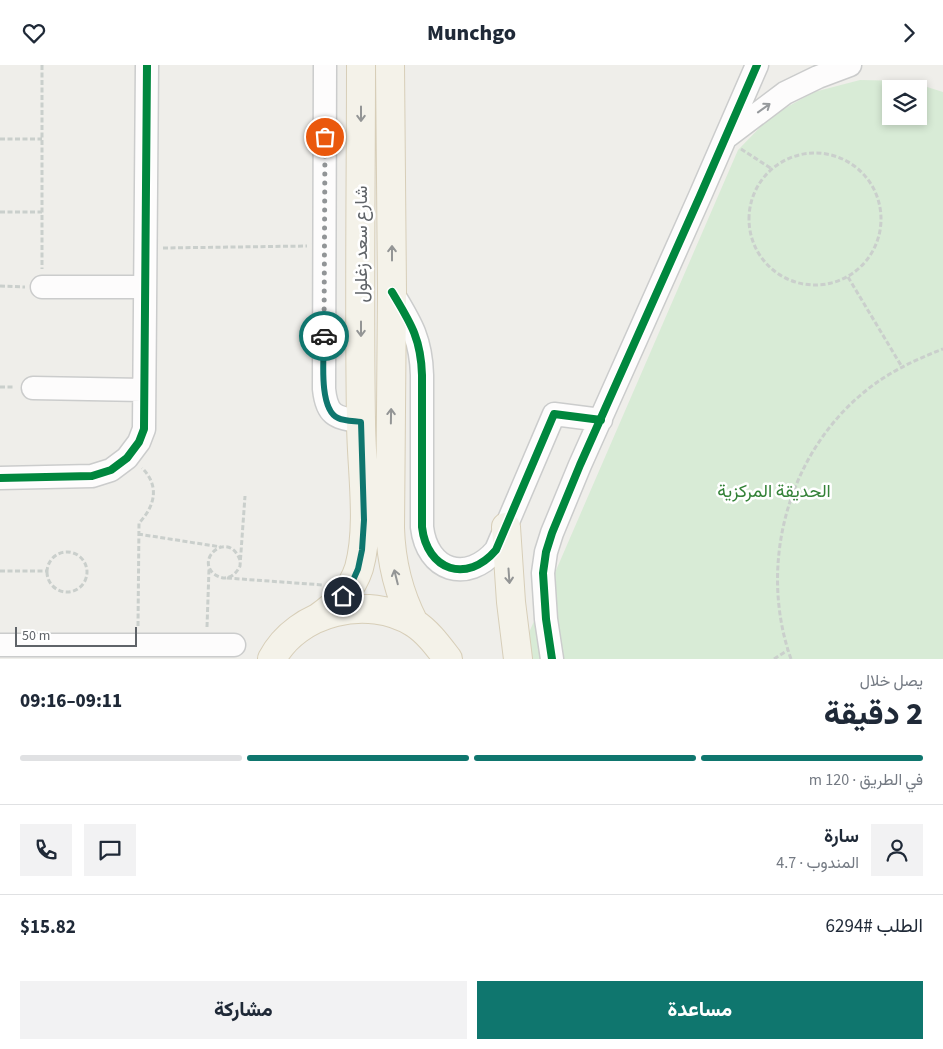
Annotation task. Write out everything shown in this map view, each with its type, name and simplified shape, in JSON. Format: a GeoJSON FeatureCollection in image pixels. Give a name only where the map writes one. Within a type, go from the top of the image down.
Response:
{"type":"FeatureCollection","features":[{"type":"Feature","properties":{"kind":"main road","name":"شارع سعد زغلول"},"geometry":{"type":"LineString","coordinates":[[361,65],[361,422],[377,529],[414,623]]}},
{"type":"Feature","properties":{"kind":"main road","name":"شارع سعد زغلول"},"geometry":{"type":"LineString","coordinates":[[319,617],[337,604],[350,587],[377,529],[392,292],[390,65]]}},
{"type":"Feature","properties":{"kind":"main road"},"geometry":{"type":"LineString","coordinates":[[506,527],[511,601],[518,659]]}},
{"type":"Feature","properties":{"kind":"main road"},"geometry":{"type":"LineString","coordinates":[[271,657],[295,631],[319,617],[357,608],[395,615],[414,623],[432,639],[448,659]]}},
{"type":"Feature","properties":{"kind":"street"},"geometry":{"type":"LineString","coordinates":[[0,478],[92,476],[111,470],[127,459],[139,442],[144,429],[146,65]]}},
{"type":"Feature","properties":{"kind":"street"},"geometry":{"type":"LineString","coordinates":[[325,65],[326,399],[330,409],[337,417],[361,422]]}},
{"type":"Feature","properties":{"kind":"street"},"geometry":{"type":"LineString","coordinates":[[552,659],[546,619],[543,573],[546,552],[552,533],[580,465],[726,139],[757,65]]}},
{"type":"Feature","properties":{"kind":"street"},"geometry":{"type":"LineString","coordinates":[[726,139],[785,93],[818,77],[850,65]]}},
{"type":"Feature","properties":{"kind":"street"},"geometry":{"type":"LineString","coordinates":[[42,287],[145,287]]}},
{"type":"Feature","properties":{"kind":"street"},"geometry":{"type":"LineString","coordinates":[[392,292],[412,326],[420,349],[422,375],[422,527],[424,540],[429,552],[438,562],[450,568],[463,570],[476,567],[488,560],[496,551],[554,414],[601,420]]}},
{"type":"Feature","properties":{"kind":"street"},"geometry":{"type":"LineString","coordinates":[[33,388],[144,390]]}},
{"type":"Feature","properties":{"kind":"street"},"geometry":{"type":"LineString","coordinates":[[0,645],[234,645]]}},
{"type":"Feature","properties":{"kind":"path"},"geometry":{"type":"LineString","coordinates":[[0,287],[42,287],[42,65]]}},
{"type":"Feature","properties":{"kind":"path"},"geometry":{"type":"LineString","coordinates":[[0,139],[42,139]]}},
{"type":"Feature","properties":{"kind":"path"},"geometry":{"type":"LineString","coordinates":[[726,139],[772,169]]}},
{"type":"Feature","properties":{"kind":"path"},"geometry":{"type":"LineString","coordinates":[[820,153],[833,155],[845,160],[856,167],[869,181],[878,198],[881,211],[879,237],[867,260],[848,277],[836,283],[823,285],[798,283],[786,279],[775,272],[758,252],[750,228],[750,208],[756,190],[763,178],[772,169],[794,156],[820,153]]}},
{"type":"Feature","properties":{"kind":"path"},"geometry":{"type":"LineString","coordinates":[[0,212],[42,212]]}},
{"type":"Feature","properties":{"kind":"path"},"geometry":{"type":"LineString","coordinates":[[145,248],[325,246]]}},
{"type":"Feature","properties":{"kind":"path"},"geometry":{"type":"LineString","coordinates":[[848,277],[902,367]]}},
{"type":"Feature","properties":{"kind":"path"},"geometry":{"type":"LineString","coordinates":[[791,659],[780,619],[777,580],[781,533],[795,487],[805,466],[817,446],[841,415],[863,393],[902,367],[943,349]]}},
{"type":"Feature","properties":{"kind":"path"},"geometry":{"type":"LineString","coordinates":[[127,459],[139,464],[148,474],[153,487],[153,501],[148,513],[139,523],[138,645]]}},
{"type":"Feature","properties":{"kind":"path"},"geometry":{"type":"LineString","coordinates":[[227,578],[237,571],[240,560],[245,497]]}},
{"type":"Feature","properties":{"kind":"path"},"geometry":{"type":"LineString","coordinates":[[138,534],[228,547],[238,554],[240,560]]}},
{"type":"Feature","properties":{"kind":"path"},"geometry":{"type":"LineString","coordinates":[[207,645],[209,565],[212,553],[222,547]]}},
{"type":"Feature","properties":{"kind":"path"},"geometry":{"type":"LineString","coordinates":[[64,553],[71,553],[78,555],[83,560],[87,573],[82,586],[76,590],[63,592],[51,585],[47,571],[52,559],[64,553]]}},
{"type":"Feature","properties":{"kind":"path"},"geometry":{"type":"LineString","coordinates":[[209,565],[215,575],[227,578],[350,587]]}},
{"type":"Feature","properties":{"kind":"path"},"geometry":{"type":"LineString","coordinates":[[0,571],[47,571]]}},
{"type":"Feature","properties":{"kind":"path"},"geometry":{"type":"LineString","coordinates":[[774,659],[788,650]]}},
{"type":"Feature","properties":{"kind":"green space","name":"الحديقة المركزية"},"geometry":{"type":"Polygon","coordinates":[[[860,80],[882,80],[882,125],[927,125],[927,87],[943,92],[943,659],[522,659],[528,635],[738,150],[771,116],[814,92],[860,80]]]}},
{"type":"Feature","properties":{"kind":"cycle path"},"geometry":{"type":"LineString","coordinates":[[0,478],[92,476],[111,470],[127,458],[139,442],[144,429],[147,65]]}},
{"type":"Feature","properties":{"kind":"cycle path"},"geometry":{"type":"LineString","coordinates":[[552,659],[546,619],[543,573],[546,552],[552,533],[580,465],[757,65]]}},
{"type":"Feature","properties":{"kind":"cycle path"},"geometry":{"type":"LineString","coordinates":[[392,292],[417,340],[421,362],[422,527],[425,542],[440,563],[450,568],[473,567],[485,561],[496,550],[554,414],[601,420]]}},
{"type":"Feature","properties":{"kind":"way so far"},"geometry":{"type":"LineString","coordinates":[[324,336],[325,137]]}},
{"type":"Feature","properties":{"kind":"route"},"geometry":{"type":"LineString","coordinates":[[324,336],[324,389],[330,409],[337,417],[361,422],[364,520],[362,550],[358,569],[350,587],[343,596]]}}]}
